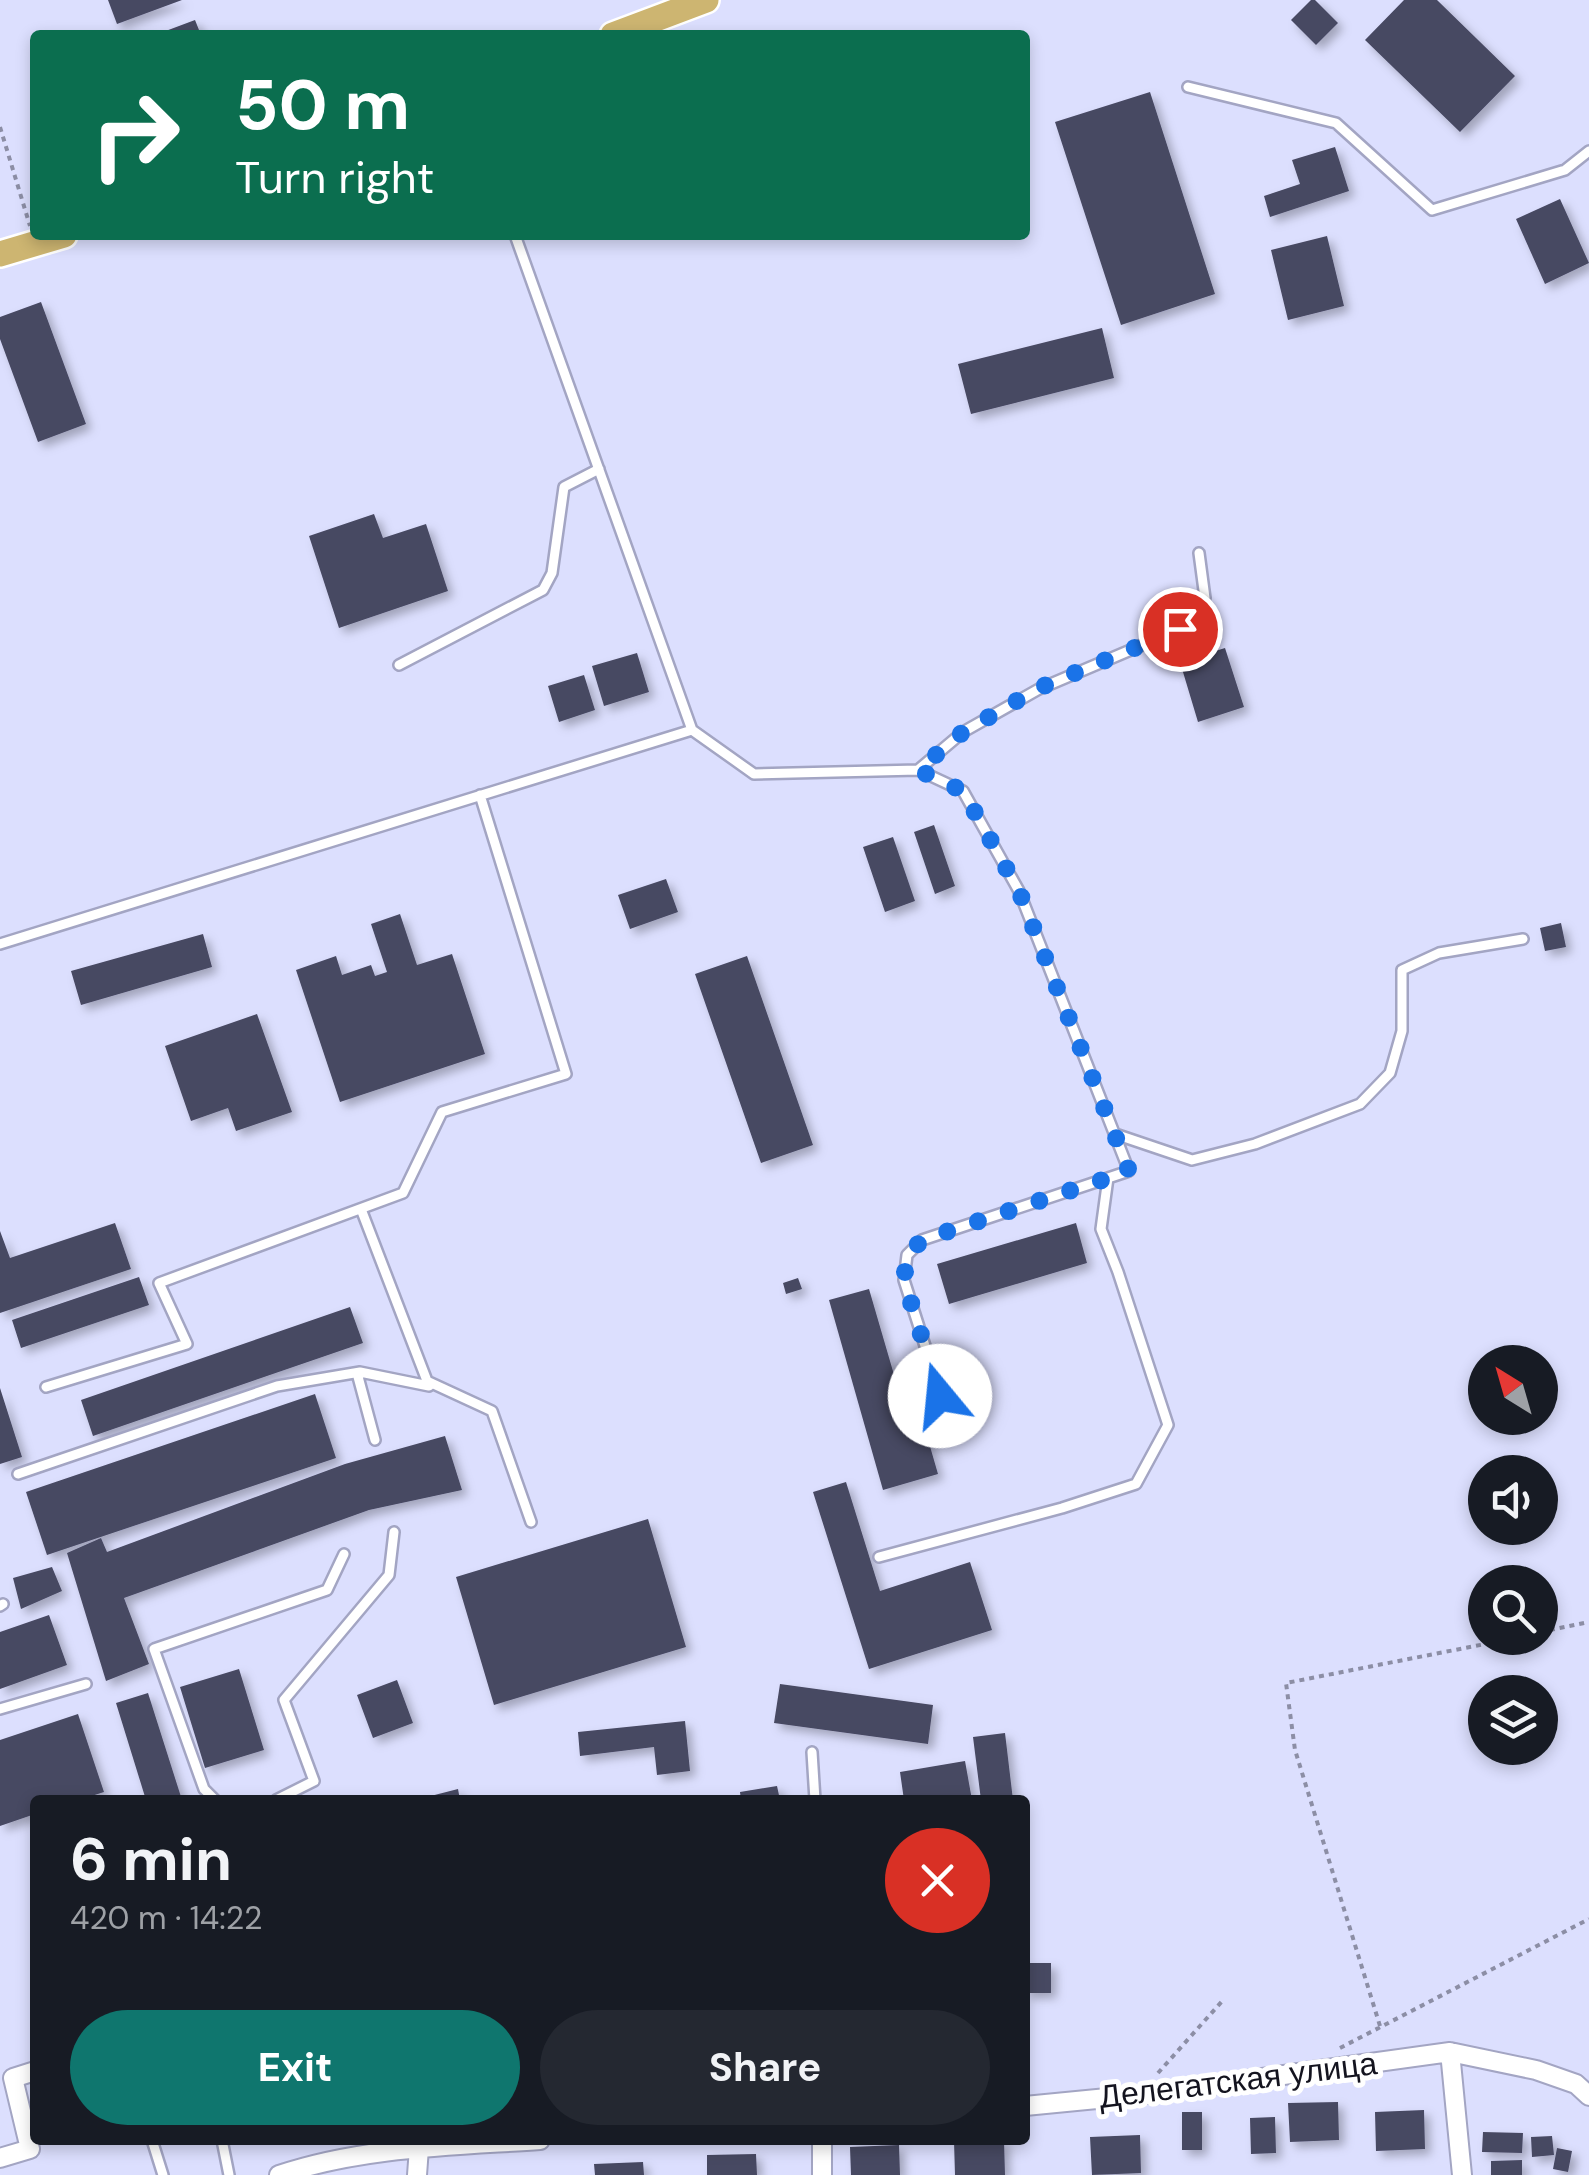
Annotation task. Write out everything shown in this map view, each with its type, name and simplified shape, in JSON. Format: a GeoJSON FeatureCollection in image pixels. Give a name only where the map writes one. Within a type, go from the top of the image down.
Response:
{"type":"FeatureCollection","features":[{"type":"Feature","properties":{"kind":"main road"},"geometry":{"type":"LineString","coordinates":[[626,30],[706,0]]}},
{"type":"Feature","properties":{"kind":"main road"},"geometry":{"type":"LineString","coordinates":[[0,254],[50,240]]}},
{"type":"Feature","properties":{"kind":"street","name":"Делегатская улица"},"geometry":{"type":"LineString","coordinates":[[1030,2106],[1138,2095],[1450,2052],[1536,2070],[1576,2084],[1589,2096]]}},
{"type":"Feature","properties":{"kind":"street"},"geometry":{"type":"LineString","coordinates":[[1450,2052],[1462,2175]]}},
{"type":"Feature","properties":{"kind":"street"},"geometry":{"type":"LineString","coordinates":[[0,2158],[30,2148],[12,2078],[30,2072]]}},
{"type":"Feature","properties":{"kind":"street"},"geometry":{"type":"LineString","coordinates":[[278,2175],[322,2160],[464,2145]]}},
{"type":"Feature","properties":{"kind":"street"},"geometry":{"type":"LineString","coordinates":[[822,2145],[822,2175]]}},
{"type":"Feature","properties":{"kind":"street"},"geometry":{"type":"LineString","coordinates":[[417,2175],[419,2148]]}},
{"type":"Feature","properties":{"kind":"lane"},"geometry":{"type":"LineString","coordinates":[[1188,87],[1336,123],[1432,210],[1565,170],[1589,152]]}},
{"type":"Feature","properties":{"kind":"lane"},"geometry":{"type":"LineString","coordinates":[[518,240],[692,730],[754,774],[918,770],[963,791],[1019,891],[1129,1171],[922,1240],[907,1255],[904,1280],[940,1396]]}},
{"type":"Feature","properties":{"kind":"lane"},"geometry":{"type":"LineString","coordinates":[[399,665],[544,590],[552,573],[564,487],[599,469]]}},
{"type":"Feature","properties":{"kind":"lane"},"geometry":{"type":"LineString","coordinates":[[918,770],[963,732],[1039,688],[1180,629],[1204,598],[1199,553]]}},
{"type":"Feature","properties":{"kind":"lane"},"geometry":{"type":"LineString","coordinates":[[0,944],[692,730]]}},
{"type":"Feature","properties":{"kind":"lane"},"geometry":{"type":"LineString","coordinates":[[46,1387],[187,1344],[159,1283],[403,1193],[442,1112],[566,1074],[480,795]]}},
{"type":"Feature","properties":{"kind":"lane"},"geometry":{"type":"LineString","coordinates":[[1114,1134],[1192,1160],[1255,1144],[1360,1104],[1390,1073],[1402,1032],[1402,970],[1439,953],[1522,939]]}},
{"type":"Feature","properties":{"kind":"lane"},"geometry":{"type":"LineString","coordinates":[[879,1557],[1136,1484],[1168,1426],[1101,1229],[1108,1178]]}},
{"type":"Feature","properties":{"kind":"lane"},"geometry":{"type":"LineString","coordinates":[[18,1474],[277,1386],[357,1372],[429,1386],[361,1209]]}},
{"type":"Feature","properties":{"kind":"lane"},"geometry":{"type":"LineString","coordinates":[[357,1372],[375,1440]]}},
{"type":"Feature","properties":{"kind":"lane"},"geometry":{"type":"LineString","coordinates":[[427,1381],[492,1410],[530,1522]]}},
{"type":"Feature","properties":{"kind":"lane"},"geometry":{"type":"LineString","coordinates":[[286,1795],[314,1781],[284,1700],[389,1575],[394,1532]]}},
{"type":"Feature","properties":{"kind":"lane"},"geometry":{"type":"LineString","coordinates":[[210,1795],[204,1789],[154,1649],[327,1590],[344,1554]]}},
{"type":"Feature","properties":{"kind":"lane"},"geometry":{"type":"LineString","coordinates":[[0,1709],[86,1684]]}},
{"type":"Feature","properties":{"kind":"lane"},"geometry":{"type":"LineString","coordinates":[[812,1752],[815,1795]]}},
{"type":"Feature","properties":{"kind":"lane"},"geometry":{"type":"LineString","coordinates":[[154,2145],[163,2175]]}},
{"type":"Feature","properties":{"kind":"lane"},"geometry":{"type":"LineString","coordinates":[[223,2145],[230,2175]]}},
{"type":"Feature","properties":{"kind":"path"},"geometry":{"type":"LineString","coordinates":[[0,127],[30,225]]}},
{"type":"Feature","properties":{"kind":"path"},"geometry":{"type":"LineString","coordinates":[[34,240],[36,245]]}},
{"type":"Feature","properties":{"kind":"path"},"geometry":{"type":"LineString","coordinates":[[1558,1628],[1589,1622]]}},
{"type":"Feature","properties":{"kind":"path"},"geometry":{"type":"LineString","coordinates":[[1380,2026],[1295,1750],[1286,1683],[1468,1647]]}},
{"type":"Feature","properties":{"kind":"path"},"geometry":{"type":"LineString","coordinates":[[1336,2050],[1589,1919]]}},
{"type":"Feature","properties":{"kind":"path"},"geometry":{"type":"LineString","coordinates":[[1138,2095],[1224,1998]]}},
{"type":"Feature","properties":{"kind":"building"},"geometry":{"type":"Polygon","coordinates":[[[108,0],[182,0],[117,24],[108,0]]]}},
{"type":"Feature","properties":{"kind":"building"},"geometry":{"type":"Polygon","coordinates":[[[1311,0],[1338,23],[1316,45],[1291,20],[1311,0]]]}},
{"type":"Feature","properties":{"kind":"building"},"geometry":{"type":"Polygon","coordinates":[[[1404,0],[1437,0],[1515,76],[1460,132],[1365,40],[1404,0]]]}},
{"type":"Feature","properties":{"kind":"building"},"geometry":{"type":"Polygon","coordinates":[[[195,20],[199,30],[168,30],[195,20]]]}},
{"type":"Feature","properties":{"kind":"building"},"geometry":{"type":"Polygon","coordinates":[[[1150,92],[1215,294],[1121,325],[1055,122],[1150,92]]]}},
{"type":"Feature","properties":{"kind":"building"},"geometry":{"type":"Polygon","coordinates":[[[1335,147],[1349,191],[1270,217],[1264,196],[1300,184],[1292,160],[1335,147]]]}},
{"type":"Feature","properties":{"kind":"building"},"geometry":{"type":"Polygon","coordinates":[[[1560,199],[1589,263],[1545,284],[1516,219],[1560,199]]]}},
{"type":"Feature","properties":{"kind":"building"},"geometry":{"type":"Polygon","coordinates":[[[1327,236],[1344,306],[1288,320],[1271,250],[1327,236]]]}},
{"type":"Feature","properties":{"kind":"building"},"geometry":{"type":"Polygon","coordinates":[[[41,302],[86,424],[38,442],[0,339],[0,317],[41,302]]]}},
{"type":"Feature","properties":{"kind":"building"},"geometry":{"type":"Polygon","coordinates":[[[1102,328],[1114,378],[971,414],[958,364],[1102,328]]]}},
{"type":"Feature","properties":{"kind":"building"},"geometry":{"type":"Polygon","coordinates":[[[374,514],[383,538],[426,524],[448,591],[339,628],[309,536],[374,514]]]}},
{"type":"Feature","properties":{"kind":"building"},"geometry":{"type":"Polygon","coordinates":[[[1225,648],[1244,707],[1198,722],[1180,662],[1225,648]]]}},
{"type":"Feature","properties":{"kind":"building"},"geometry":{"type":"Polygon","coordinates":[[[637,653],[649,692],[604,706],[592,666],[637,653]]]}},
{"type":"Feature","properties":{"kind":"building"},"geometry":{"type":"Polygon","coordinates":[[[584,675],[595,710],[559,722],[548,686],[584,675]]]}},
{"type":"Feature","properties":{"kind":"building"},"geometry":{"type":"Polygon","coordinates":[[[934,825],[955,886],[935,894],[914,832],[934,825]]]}},
{"type":"Feature","properties":{"kind":"building"},"geometry":{"type":"Polygon","coordinates":[[[893,837],[915,901],[885,912],[863,847],[893,837]]]}},
{"type":"Feature","properties":{"kind":"building"},"geometry":{"type":"Polygon","coordinates":[[[666,879],[678,912],[630,929],[618,895],[666,879]]]}},
{"type":"Feature","properties":{"kind":"building"},"geometry":{"type":"Polygon","coordinates":[[[400,914],[417,965],[452,954],[485,1054],[340,1102],[296,970],[336,956],[342,975],[371,965],[375,976],[387,972],[371,924],[400,914]]]}},
{"type":"Feature","properties":{"kind":"building"},"geometry":{"type":"Polygon","coordinates":[[[1561,923],[1566,947],[1545,951],[1540,928],[1561,923]]]}},
{"type":"Feature","properties":{"kind":"building"},"geometry":{"type":"Polygon","coordinates":[[[203,934],[212,967],[81,1005],[71,971],[203,934]]]}},
{"type":"Feature","properties":{"kind":"building"},"geometry":{"type":"Polygon","coordinates":[[[747,956],[813,1145],[761,1163],[695,974],[747,956]]]}},
{"type":"Feature","properties":{"kind":"building"},"geometry":{"type":"Polygon","coordinates":[[[257,1014],[292,1112],[236,1131],[228,1108],[191,1121],[165,1046],[257,1014]]]}},
{"type":"Feature","properties":{"kind":"building"},"geometry":{"type":"Polygon","coordinates":[[[115,1223],[131,1269],[0,1313],[0,1231],[10,1258],[115,1223]]]}},
{"type":"Feature","properties":{"kind":"building"},"geometry":{"type":"Polygon","coordinates":[[[1076,1223],[1087,1263],[949,1304],[937,1264],[1076,1223]]]}},
{"type":"Feature","properties":{"kind":"building"},"geometry":{"type":"Polygon","coordinates":[[[139,1277],[149,1305],[21,1348],[12,1320],[139,1277]]]}},
{"type":"Feature","properties":{"kind":"building"},"geometry":{"type":"Polygon","coordinates":[[[798,1278],[802,1289],[786,1294],[783,1283],[798,1278]]]}},
{"type":"Feature","properties":{"kind":"building"},"geometry":{"type":"Polygon","coordinates":[[[869,1289],[911,1433],[925,1429],[938,1474],[883,1490],[829,1300],[869,1289]]]}},
{"type":"Feature","properties":{"kind":"building"},"geometry":{"type":"Polygon","coordinates":[[[350,1307],[363,1343],[93,1436],[81,1400],[350,1307]]]}},
{"type":"Feature","properties":{"kind":"building"},"geometry":{"type":"Polygon","coordinates":[[[0,1388],[22,1457],[0,1464],[0,1388]]]}},
{"type":"Feature","properties":{"kind":"building"},"geometry":{"type":"Polygon","coordinates":[[[315,1394],[336,1458],[47,1555],[26,1492],[315,1394]]]}},
{"type":"Feature","properties":{"kind":"building"},"geometry":{"type":"Polygon","coordinates":[[[445,1436],[462,1490],[369,1510],[124,1598],[149,1664],[106,1681],[67,1553],[101,1538],[107,1552],[345,1464],[445,1436]]]}},
{"type":"Feature","properties":{"kind":"building"},"geometry":{"type":"Polygon","coordinates":[[[846,1482],[880,1591],[970,1562],[992,1630],[869,1669],[813,1492],[846,1482]]]}},
{"type":"Feature","properties":{"kind":"building"},"geometry":{"type":"Polygon","coordinates":[[[648,1519],[686,1647],[494,1705],[456,1577],[648,1519]]]}},
{"type":"Feature","properties":{"kind":"building"},"geometry":{"type":"Polygon","coordinates":[[[52,1567],[62,1591],[21,1609],[13,1578],[52,1567]]]}},
{"type":"Feature","properties":{"kind":"building"},"geometry":{"type":"Polygon","coordinates":[[[49,1615],[67,1665],[0,1689],[0,1632],[49,1615]]]}},
{"type":"Feature","properties":{"kind":"building"},"geometry":{"type":"Polygon","coordinates":[[[239,1669],[264,1750],[205,1768],[180,1687],[239,1669]]]}},
{"type":"Feature","properties":{"kind":"building"},"geometry":{"type":"Polygon","coordinates":[[[397,1680],[413,1723],[373,1738],[357,1695],[397,1680]]]}},
{"type":"Feature","properties":{"kind":"building"},"geometry":{"type":"Polygon","coordinates":[[[780,1684],[933,1705],[928,1744],[774,1723],[780,1684]]]}},
{"type":"Feature","properties":{"kind":"building"},"geometry":{"type":"Polygon","coordinates":[[[148,1693],[180,1795],[144,1795],[116,1703],[148,1693]]]}},
{"type":"Feature","properties":{"kind":"building"},"geometry":{"type":"Polygon","coordinates":[[[78,1714],[104,1792],[30,1795],[30,1816],[0,1826],[0,1740],[78,1714]]]}},
{"type":"Feature","properties":{"kind":"building"},"geometry":{"type":"Polygon","coordinates":[[[685,1721],[690,1771],[657,1775],[654,1747],[580,1756],[578,1732],[685,1721]]]}},
{"type":"Feature","properties":{"kind":"building"},"geometry":{"type":"Polygon","coordinates":[[[1005,1733],[1012,1795],[980,1795],[973,1737],[1005,1733]]]}},
{"type":"Feature","properties":{"kind":"building"},"geometry":{"type":"Polygon","coordinates":[[[965,1761],[971,1795],[903,1795],[900,1772],[965,1761]]]}},
{"type":"Feature","properties":{"kind":"building"},"geometry":{"type":"Polygon","coordinates":[[[777,1786],[779,1795],[740,1795],[740,1792],[777,1786]]]}},
{"type":"Feature","properties":{"kind":"building"},"geometry":{"type":"Polygon","coordinates":[[[458,1789],[459,1795],[435,1795],[458,1789]]]}},
{"type":"Feature","properties":{"kind":"building"},"geometry":{"type":"Polygon","coordinates":[[[1030,1963],[1051,1963],[1051,1993],[1030,1993],[1030,1963]]]}},
{"type":"Feature","properties":{"kind":"building"},"geometry":{"type":"Polygon","coordinates":[[[1338,2102],[1339,2140],[1290,2142],[1288,2103],[1338,2102]]]}},
{"type":"Feature","properties":{"kind":"building"},"geometry":{"type":"Polygon","coordinates":[[[1424,2110],[1425,2149],[1376,2151],[1375,2112],[1424,2110]]]}},
{"type":"Feature","properties":{"kind":"building"},"geometry":{"type":"Polygon","coordinates":[[[1182,2112],[1202,2112],[1202,2150],[1182,2150],[1182,2112]]]}},
{"type":"Feature","properties":{"kind":"building"},"geometry":{"type":"Polygon","coordinates":[[[1275,2117],[1276,2153],[1251,2154],[1250,2118],[1275,2117]]]}},
{"type":"Feature","properties":{"kind":"building"},"geometry":{"type":"Polygon","coordinates":[[[1483,2132],[1523,2133],[1522,2153],[1482,2152],[1483,2132]]]}},
{"type":"Feature","properties":{"kind":"building"},"geometry":{"type":"Polygon","coordinates":[[[1140,2135],[1141,2173],[1092,2175],[1090,2137],[1140,2135]]]}},
{"type":"Feature","properties":{"kind":"building"},"geometry":{"type":"Polygon","coordinates":[[[1552,2136],[1554,2155],[1532,2157],[1531,2137],[1552,2136]]]}},
{"type":"Feature","properties":{"kind":"building"},"geometry":{"type":"Polygon","coordinates":[[[899,2145],[900,2175],[851,2175],[850,2147],[899,2145]]]}},
{"type":"Feature","properties":{"kind":"building"},"geometry":{"type":"Polygon","coordinates":[[[954,2145],[1004,2145],[1005,2175],[955,2175],[954,2145]]]}},
{"type":"Feature","properties":{"kind":"building"},"geometry":{"type":"Polygon","coordinates":[[[1557,2148],[1572,2151],[1568,2172],[1553,2169],[1557,2148]]]}},
{"type":"Feature","properties":{"kind":"building"},"geometry":{"type":"Polygon","coordinates":[[[756,2154],[757,2175],[707,2175],[707,2155],[756,2154]]]}},
{"type":"Feature","properties":{"kind":"building"},"geometry":{"type":"Polygon","coordinates":[[[1522,2160],[1522,2175],[1491,2175],[1491,2161],[1522,2160]]]}},
{"type":"Feature","properties":{"kind":"building"},"geometry":{"type":"Polygon","coordinates":[[[643,2162],[644,2175],[595,2175],[594,2164],[643,2162]]]}},
{"type":"Feature","properties":{"kind":"route"},"geometry":{"type":"LineString","coordinates":[[940,1396],[904,1280],[907,1255],[922,1240],[1129,1171],[1019,891],[963,791],[918,770],[963,732],[1039,688],[1180,629]]}}]}
